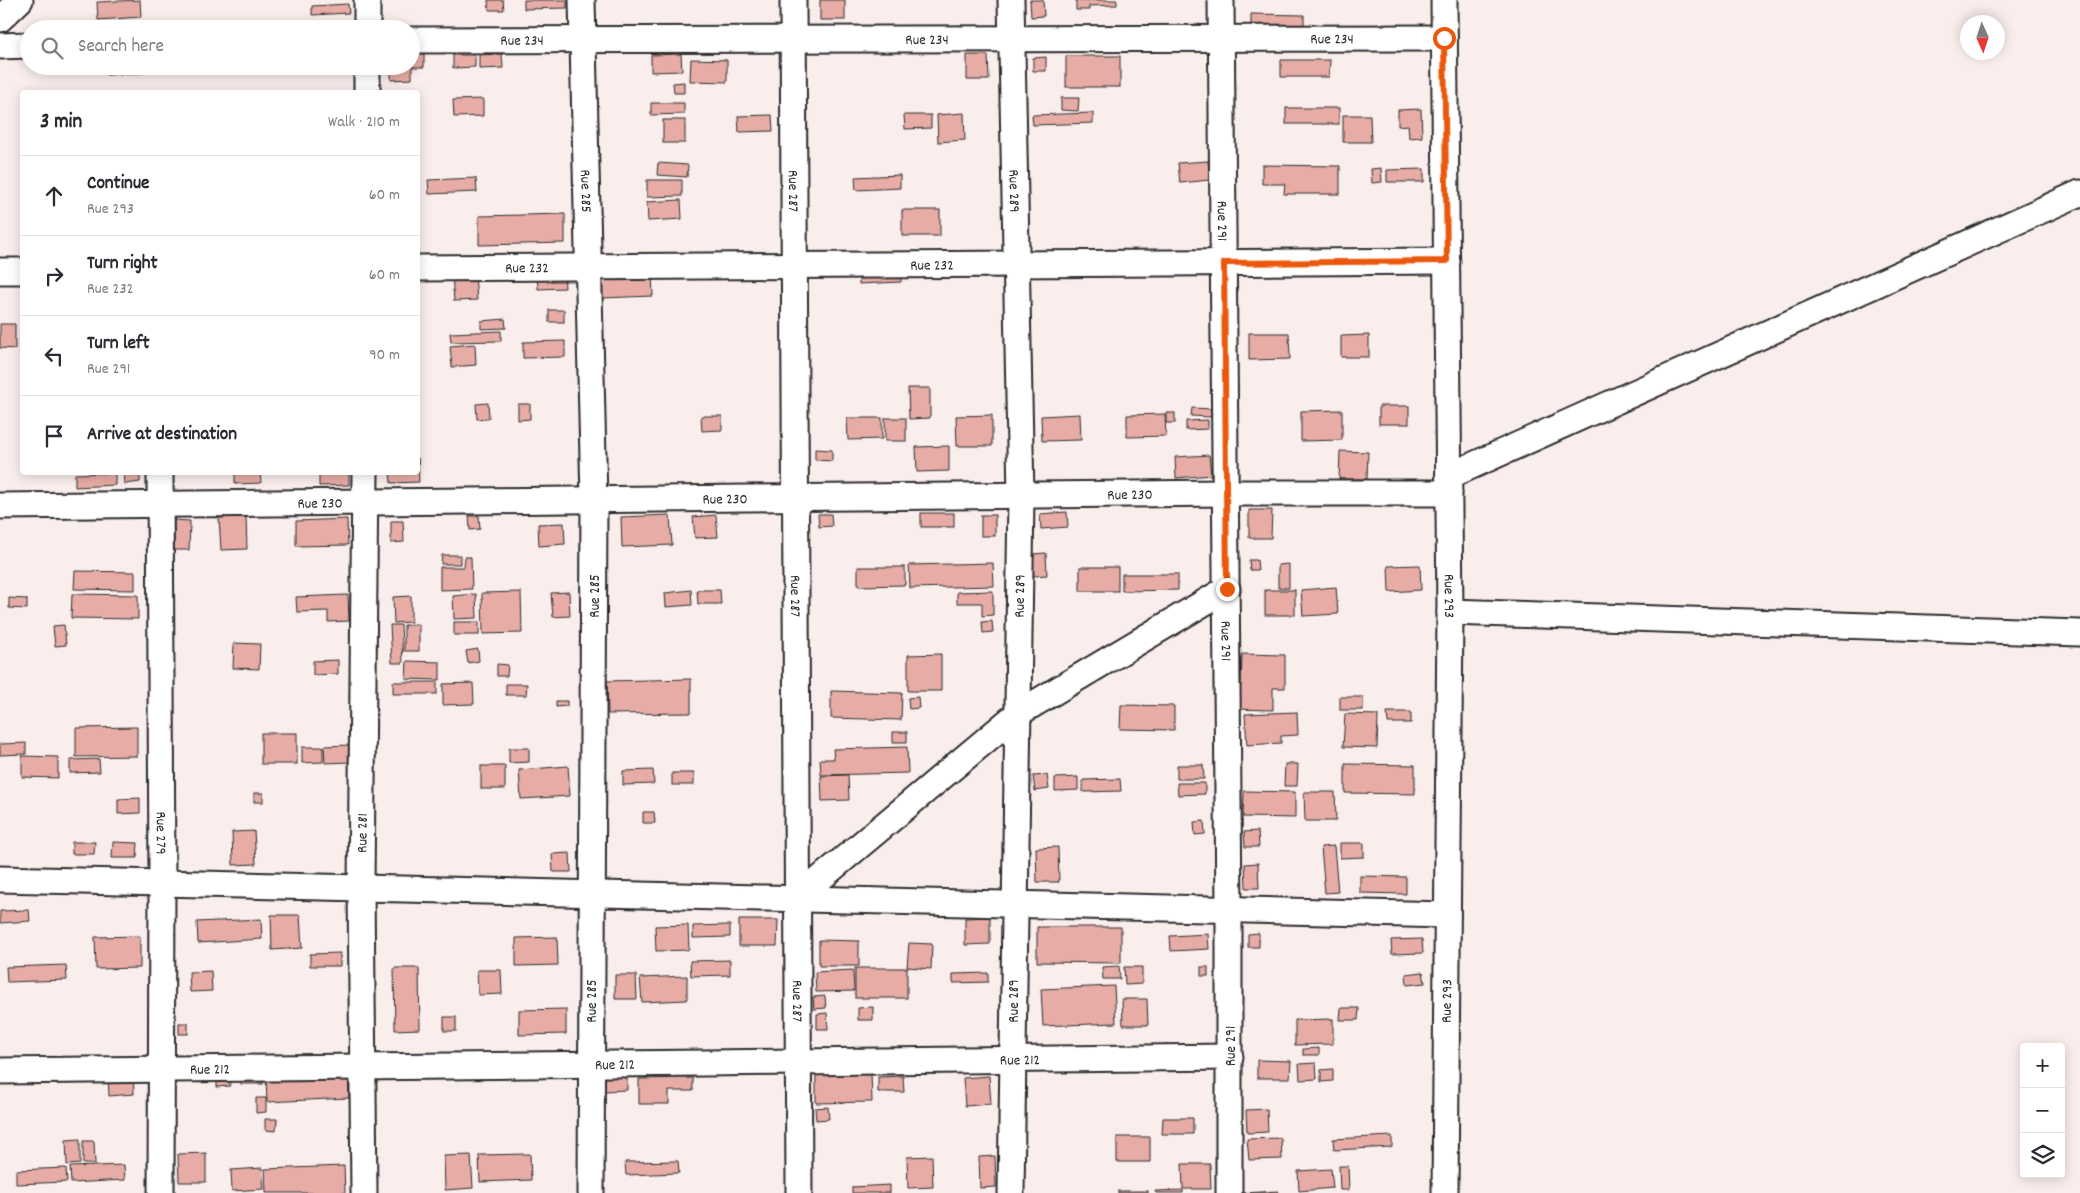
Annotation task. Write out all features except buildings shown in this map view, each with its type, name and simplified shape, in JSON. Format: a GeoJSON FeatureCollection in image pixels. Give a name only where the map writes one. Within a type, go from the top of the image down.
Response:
{"type":"FeatureCollection","features":[{"type":"Feature","properties":{"kind":"street"},"geometry":{"type":"LineString","coordinates":[[0,19],[20,0]]}},
{"type":"Feature","properties":{"kind":"street"},"geometry":{"type":"LineString","coordinates":[[367,0],[367,20]]}},
{"type":"Feature","properties":{"kind":"street","name":"Rue 285"},"geometry":{"type":"LineString","coordinates":[[582,0],[594,500],[591,1193]]}},
{"type":"Feature","properties":{"kind":"street","name":"Rue 287"},"geometry":{"type":"LineString","coordinates":[[793,0],[796,266],[795,498],[798,1193]]}},
{"type":"Feature","properties":{"kind":"street","name":"Rue 289"},"geometry":{"type":"LineString","coordinates":[[1011,0],[1020,496],[1011,1193]]}},
{"type":"Feature","properties":{"kind":"street","name":"Rue 291"},"geometry":{"type":"LineString","coordinates":[[1221,0],[1230,911],[1229,1193]]}},
{"type":"Feature","properties":{"kind":"street","name":"Rue 293"},"geometry":{"type":"LineString","coordinates":[[1444,0],[1450,612],[1444,1193]]}},
{"type":"Feature","properties":{"kind":"street","name":"Rue 234"},"geometry":{"type":"LineString","coordinates":[[420,40],[1444,38]]}},
{"type":"Feature","properties":{"kind":"street"},"geometry":{"type":"LineString","coordinates":[[0,46],[20,45]]}},
{"type":"Feature","properties":{"kind":"street"},"geometry":{"type":"LineString","coordinates":[[366,90],[367,75]]}},
{"type":"Feature","properties":{"kind":"street"},"geometry":{"type":"LineString","coordinates":[[1449,484],[2080,193]]}},
{"type":"Feature","properties":{"kind":"street","name":"Rue 232"},"geometry":{"type":"LineString","coordinates":[[420,268],[1447,261]]}},
{"type":"Feature","properties":{"kind":"street"},"geometry":{"type":"LineString","coordinates":[[0,271],[20,271]]}},
{"type":"Feature","properties":{"kind":"street","name":"Rue 279"},"geometry":{"type":"LineString","coordinates":[[160,475],[161,1193]]}},
{"type":"Feature","properties":{"kind":"street","name":"Rue 281"},"geometry":{"type":"LineString","coordinates":[[364,1193],[361,888],[365,475]]}},
{"type":"Feature","properties":{"kind":"street","name":"Rue 230"},"geometry":{"type":"LineString","coordinates":[[0,506],[1226,493],[1449,484]]}},
{"type":"Feature","properties":{"kind":"street"},"geometry":{"type":"LineString","coordinates":[[797,898],[1017,714],[1227,589]]}},
{"type":"Feature","properties":{"kind":"street"},"geometry":{"type":"LineString","coordinates":[[1450,612],[2080,633]]}},
{"type":"Feature","properties":{"kind":"street"},"geometry":{"type":"LineString","coordinates":[[0,879],[1447,915]]}},
{"type":"Feature","properties":{"kind":"street","name":"Rue 212"},"geometry":{"type":"LineString","coordinates":[[0,1071],[1230,1057]]}},
{"type":"Feature","properties":{"kind":"route"},"geometry":{"type":"LineString","coordinates":[[1227,589],[1224,263],[1447,261],[1444,38]]}}]}
